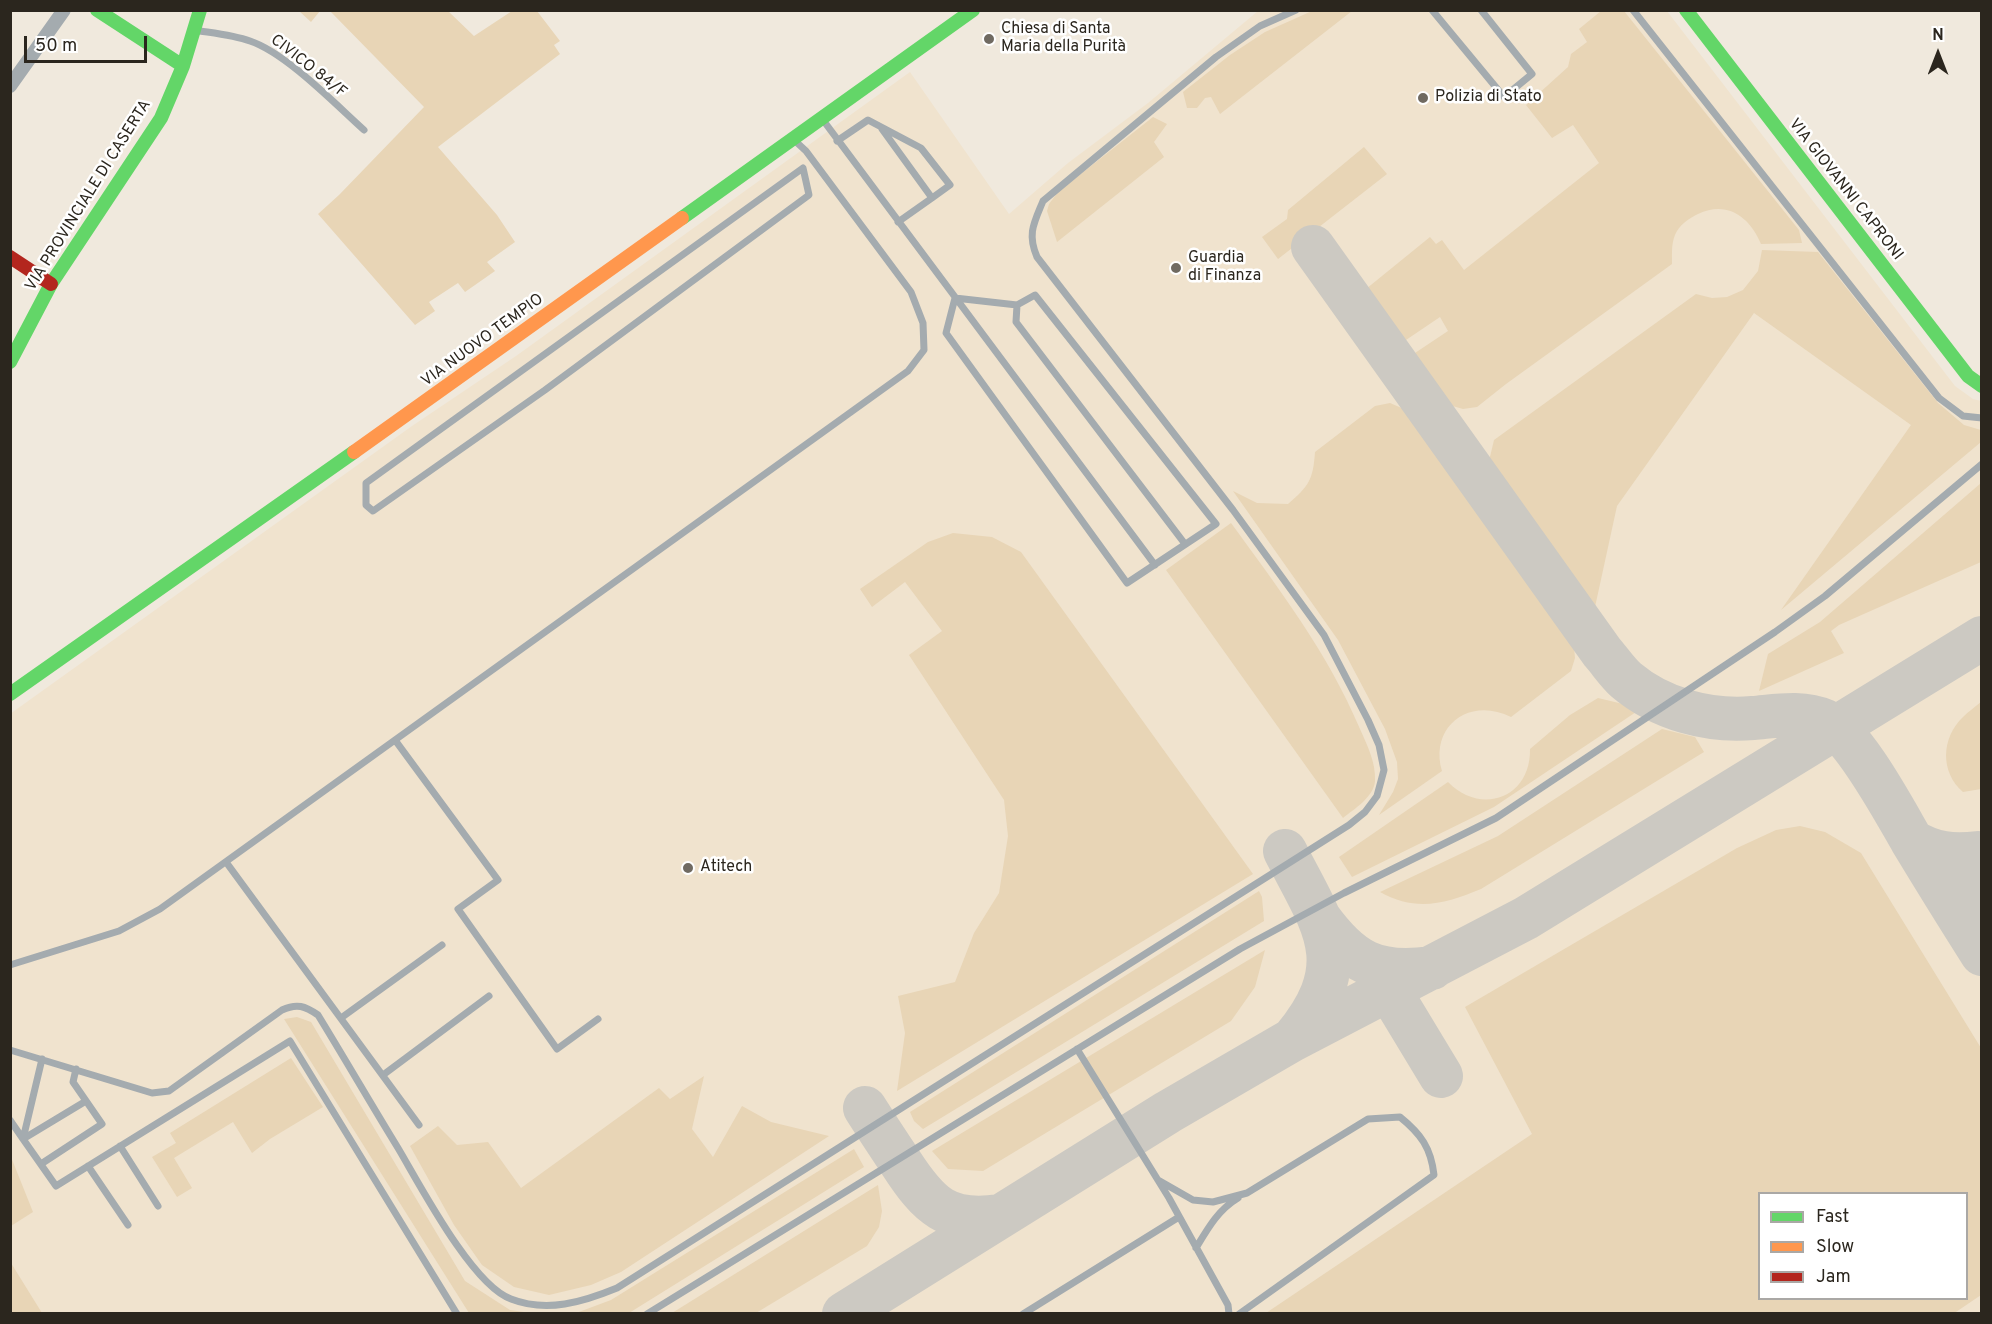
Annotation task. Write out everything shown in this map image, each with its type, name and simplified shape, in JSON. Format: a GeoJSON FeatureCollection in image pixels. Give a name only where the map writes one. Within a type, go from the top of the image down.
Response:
{"type":"FeatureCollection","features":[{"type":"Feature","properties":{"kind":"street"},"geometry":{"type":"LineString","coordinates":[[10,86],[64,10]]}},
{"type":"Feature","properties":{"kind":"street"},"geometry":{"type":"LineString","coordinates":[[98,10],[183,66]]}},
{"type":"Feature","properties":{"kind":"street","name":"VIA PROVINCIALE DI CASERTA"},"geometry":{"type":"LineString","coordinates":[[10,362],[51,284],[161,118],[183,66],[200,10]]}},
{"type":"Feature","properties":{"kind":"street","name":"VIA NUOVO TEMPIO"},"geometry":{"type":"LineString","coordinates":[[10,694],[393,426],[973,10]]}},
{"type":"Feature","properties":{"kind":"street","name":"VIA GIOVANNI CAPRONI"},"geometry":{"type":"LineString","coordinates":[[1686,10],[1968,376],[1982,386]]}},
{"type":"Feature","properties":{"kind":"street"},"geometry":{"type":"LineString","coordinates":[[10,257],[51,284]]}},
{"type":"Feature","properties":{"kind":"lane"},"geometry":{"type":"LineString","coordinates":[[10,1050],[152,1093],[169,1091],[282,1010],[291,1006],[305,1006],[318,1015],[457,1246],[486,1282],[510,1299],[562,1306],[617,1288],[1339,831],[1365,812],[1377,796],[1384,770],[1378,745],[1368,720],[1324,635],[1233,510],[1037,258],[1031,244],[1033,226],[1043,201],[1216,57],[1260,26],[1296,10]]}},
{"type":"Feature","properties":{"kind":"lane"},"geometry":{"type":"LineString","coordinates":[[1437,12],[1504,97],[1532,74],[1481,10]]}},
{"type":"Feature","properties":{"kind":"lane"},"geometry":{"type":"LineString","coordinates":[[1633,10],[1939,398],[1963,416],[1982,418]]}},
{"type":"Feature","properties":{"kind":"lane","name":"CIVICO 84/F"},"geometry":{"type":"LineString","coordinates":[[195,30],[250,41],[278,56],[316,86],[364,130]]}},
{"type":"Feature","properties":{"kind":"lane"},"geometry":{"type":"LineString","coordinates":[[821,118],[1155,565]]}},
{"type":"Feature","properties":{"kind":"lane"},"geometry":{"type":"LineString","coordinates":[[837,141],[868,120],[921,148],[950,185],[898,222]]}},
{"type":"Feature","properties":{"kind":"lane"},"geometry":{"type":"LineString","coordinates":[[880,126],[932,198]]}},
{"type":"Feature","properties":{"kind":"lane"},"geometry":{"type":"LineString","coordinates":[[10,965],[119,931],[160,909],[908,371],[924,350],[923,323],[911,292],[806,152],[793,139]]}},
{"type":"Feature","properties":{"kind":"lane"},"geometry":{"type":"LineString","coordinates":[[803,168],[366,483],[366,505],[373,511],[392,498],[545,390],[809,195],[803,168],[806,152]]}},
{"type":"Feature","properties":{"kind":"lane"},"geometry":{"type":"LineString","coordinates":[[1035,295],[1216,524],[1127,584],[946,333],[955,298],[1017,305],[1035,295]]}},
{"type":"Feature","properties":{"kind":"lane"},"geometry":{"type":"LineString","coordinates":[[1017,305],[1016,322],[1185,544]]}},
{"type":"Feature","properties":{"kind":"lane"},"geometry":{"type":"LineString","coordinates":[[647,1314],[1273,930],[1496,818],[1775,632],[1825,596],[1982,464]]}},
{"type":"Feature","properties":{"kind":"lane"},"geometry":{"type":"LineString","coordinates":[[395,740],[498,880],[458,909],[557,1048],[598,1018]]}},
{"type":"Feature","properties":{"kind":"lane"},"geometry":{"type":"LineString","coordinates":[[225,862],[419,1125]]}},
{"type":"Feature","properties":{"kind":"lane"},"geometry":{"type":"LineString","coordinates":[[341,1018],[442,945]]}},
{"type":"Feature","properties":{"kind":"lane"},"geometry":{"type":"LineString","coordinates":[[383,1075],[489,996]]}},
{"type":"Feature","properties":{"kind":"lane"},"geometry":{"type":"LineString","coordinates":[[10,1120],[56,1186],[290,1041],[457,1314]]}},
{"type":"Feature","properties":{"kind":"lane"},"geometry":{"type":"LineString","coordinates":[[1077,1049],[1158,1180],[1228,1305],[1229,1314]]}},
{"type":"Feature","properties":{"kind":"lane"},"geometry":{"type":"LineString","coordinates":[[23,1139],[42,1059]]}},
{"type":"Feature","properties":{"kind":"lane"},"geometry":{"type":"LineString","coordinates":[[41,1164],[102,1124],[73,1082],[76,1070]]}},
{"type":"Feature","properties":{"kind":"lane"},"geometry":{"type":"LineString","coordinates":[[23,1139],[86,1101]]}},
{"type":"Feature","properties":{"kind":"lane"},"geometry":{"type":"LineString","coordinates":[[1196,1248],[1211,1222],[1226,1206],[1368,1119],[1400,1117],[1415,1130],[1432,1156],[1434,1175],[1239,1314]]}},
{"type":"Feature","properties":{"kind":"lane"},"geometry":{"type":"LineString","coordinates":[[120,1146],[158,1206]]}},
{"type":"Feature","properties":{"kind":"lane"},"geometry":{"type":"LineString","coordinates":[[88,1166],[128,1225]]}},
{"type":"Feature","properties":{"kind":"lane"},"geometry":{"type":"LineString","coordinates":[[1158,1180],[1193,1200],[1213,1202],[1247,1193]]}},
{"type":"Feature","properties":{"kind":"lane"},"geometry":{"type":"LineString","coordinates":[[1023,1314],[1179,1217]]}},
{"type":"Feature","properties":{"kind":"shaded area"},"geometry":{"type":"Polygon","coordinates":[[[299,10],[320,11],[311,22],[299,10]]]}},
{"type":"Feature","properties":{"kind":"shaded area"},"geometry":{"type":"Polygon","coordinates":[[[330,11],[448,11],[474,36],[512,11],[537,11],[560,41],[554,45],[560,54],[438,147],[497,215],[515,242],[487,262],[495,271],[465,292],[458,283],[429,302],[435,311],[415,325],[318,214],[424,107],[330,11]]]}},
{"type":"Feature","properties":{"kind":"shaded area"},"geometry":{"type":"Polygon","coordinates":[[[1258,11],[1667,11],[1955,386],[1973,399],[1981,401],[1981,1313],[11,1313],[10,714],[412,426],[516,356],[910,72],[1009,214],[1068,163],[1148,103],[1258,11]]]}},
{"type":"Feature","properties":{"kind":"shaded area"},"geometry":{"type":"Polygon","coordinates":[[[1312,11],[1352,11],[1220,114],[1211,97],[1205,98],[1197,108],[1187,108],[1183,92],[1230,55],[1265,32],[1312,11]]]}},
{"type":"Feature","properties":{"kind":"shaded area"},"geometry":{"type":"Polygon","coordinates":[[[1601,11],[1624,11],[1799,230],[1802,243],[1761,244],[1751,226],[1728,210],[1709,210],[1698,214],[1686,221],[1677,231],[1673,243],[1672,264],[1477,407],[1463,409],[1449,405],[1412,355],[1448,331],[1440,317],[1403,342],[1366,289],[1430,237],[1436,244],[1442,240],[1464,270],[1599,163],[1573,125],[1552,138],[1526,105],[1568,67],[1571,54],[1587,42],[1579,29],[1601,11]]]}},
{"type":"Feature","properties":{"kind":"shaded area"},"geometry":{"type":"Polygon","coordinates":[[[1153,117],[1167,124],[1154,142],[1164,157],[1057,242],[1047,211],[1058,192],[1153,117]]]}},
{"type":"Feature","properties":{"kind":"shaded area"},"geometry":{"type":"Polygon","coordinates":[[[1364,147],[1387,174],[1278,259],[1262,237],[1287,219],[1288,210],[1364,147]]]}},
{"type":"Feature","properties":{"kind":"shaded area"},"geometry":{"type":"Polygon","coordinates":[[[1762,250],[1818,252],[1938,403],[1964,425],[1981,430],[1981,442],[1781,610],[1911,425],[1754,313],[1617,506],[1595,607],[1489,461],[1494,440],[1696,294],[1712,298],[1727,297],[1743,290],[1758,271],[1762,250]]]}},
{"type":"Feature","properties":{"kind":"shaded area"},"geometry":{"type":"Polygon","coordinates":[[[1390,403],[1404,409],[1574,647],[1575,658],[1571,671],[1511,717],[1496,711],[1481,710],[1456,719],[1447,729],[1442,741],[1440,755],[1442,771],[1379,815],[1398,779],[1397,762],[1385,729],[1338,640],[1233,491],[1257,503],[1288,504],[1309,482],[1315,452],[1375,406],[1390,403]]]}},
{"type":"Feature","properties":{"kind":"shaded area"},"geometry":{"type":"Polygon","coordinates":[[[1981,483],[1981,562],[1839,625],[1831,631],[1844,653],[1759,691],[1768,654],[1820,622],[1981,483]]]}},
{"type":"Feature","properties":{"kind":"shaded area"},"geometry":{"type":"Polygon","coordinates":[[[1231,523],[1318,648],[1347,701],[1373,760],[1374,787],[1363,802],[1343,818],[1166,570],[1231,523]]]}},
{"type":"Feature","properties":{"kind":"shaded area"},"geometry":{"type":"Polygon","coordinates":[[[953,533],[992,537],[1021,552],[1253,874],[897,1091],[905,1033],[898,996],[955,982],[974,933],[999,893],[1008,836],[1004,800],[909,655],[942,631],[905,582],[872,607],[860,589],[928,542],[953,533]]]}},
{"type":"Feature","properties":{"kind":"shaded area"},"geometry":{"type":"Polygon","coordinates":[[[1598,698],[1623,704],[1636,712],[1494,807],[1352,877],[1339,857],[1448,782],[1461,792],[1475,798],[1502,797],[1513,790],[1522,780],[1528,766],[1530,749],[1570,715],[1598,698]]]}},
{"type":"Feature","properties":{"kind":"shaded area"},"geometry":{"type":"Polygon","coordinates":[[[1981,702],[1981,789],[1963,792],[1950,775],[1946,755],[1947,745],[1956,725],[1981,702]]]}},
{"type":"Feature","properties":{"kind":"shaded area"},"geometry":{"type":"Polygon","coordinates":[[[1662,729],[1695,737],[1704,752],[1481,889],[1455,899],[1430,904],[1406,902],[1380,892],[1498,836],[1662,729]]]}},
{"type":"Feature","properties":{"kind":"shaded area"},"geometry":{"type":"Polygon","coordinates":[[[1800,826],[1825,832],[1861,853],[1981,1048],[1981,1295],[1953,1314],[1266,1313],[1532,1134],[1465,1007],[1737,848],[1776,830],[1800,826]]]}},
{"type":"Feature","properties":{"kind":"shaded area"},"geometry":{"type":"Polygon","coordinates":[[[1259,891],[1262,897],[1264,921],[923,1129],[914,1121],[910,1112],[1259,891]]]}},
{"type":"Feature","properties":{"kind":"shaded area"},"geometry":{"type":"Polygon","coordinates":[[[1265,950],[1255,987],[1231,1021],[983,1171],[948,1169],[932,1151],[1265,950]]]}},
{"type":"Feature","properties":{"kind":"shaded area"},"geometry":{"type":"Polygon","coordinates":[[[297,1017],[311,1022],[465,1281],[510,1310],[531,1313],[469,1313],[284,1019],[297,1017]]]}},
{"type":"Feature","properties":{"kind":"shaded area"},"geometry":{"type":"Polygon","coordinates":[[[291,1058],[323,1107],[270,1139],[252,1153],[233,1122],[174,1158],[192,1188],[177,1197],[152,1157],[176,1143],[170,1133],[291,1058]]]}},
{"type":"Feature","properties":{"kind":"shaded area"},"geometry":{"type":"Polygon","coordinates":[[[704,1076],[692,1129],[713,1157],[742,1106],[771,1122],[829,1136],[621,1272],[591,1285],[549,1295],[514,1287],[482,1265],[454,1225],[410,1146],[438,1126],[457,1145],[488,1142],[521,1188],[659,1088],[670,1099],[704,1076]]]}},
{"type":"Feature","properties":{"kind":"shaded area"},"geometry":{"type":"Polygon","coordinates":[[[854,1149],[864,1167],[629,1313],[576,1313],[611,1300],[854,1149]]]}},
{"type":"Feature","properties":{"kind":"shaded area"},"geometry":{"type":"Polygon","coordinates":[[[11,1157],[33,1212],[10,1226],[11,1157]]]}},
{"type":"Feature","properties":{"kind":"shaded area"},"geometry":{"type":"Polygon","coordinates":[[[878,1185],[882,1211],[879,1227],[867,1246],[756,1313],[672,1313],[878,1185]]]}},
{"type":"Feature","properties":{"kind":"shaded area"},"geometry":{"type":"Polygon","coordinates":[[[11,1263],[42,1313],[11,1313],[11,1263]]]}},
{"type":"Feature","properties":{"kind":"taxiway"},"geometry":{"type":"LineString","coordinates":[[1313,247],[1602,652],[1623,677],[1654,699],[1702,715],[1736,719],[1807,716],[1825,721],[1836,729],[1861,757],[1873,775],[1982,954]]}},
{"type":"Feature","properties":{"kind":"taxiway"},"geometry":{"type":"LineString","coordinates":[[844,1314],[1168,1112],[1292,1040],[1526,918],[1982,638]]}},
{"type":"Feature","properties":{"kind":"taxiway"},"geometry":{"type":"LineString","coordinates":[[1912,841],[1928,849],[1944,853],[1978,853],[1966,871],[1960,888],[1959,906],[1965,927]]}},
{"type":"Feature","properties":{"kind":"taxiway"},"geometry":{"type":"LineString","coordinates":[[1285,851],[1321,923],[1327,944],[1328,965],[1324,988],[1313,1011],[1294,1038]]}},
{"type":"Feature","properties":{"kind":"taxiway"},"geometry":{"type":"LineString","coordinates":[[1319,918],[1342,946],[1367,962],[1395,970],[1432,968]]}},
{"type":"Feature","properties":{"kind":"taxiway"},"geometry":{"type":"LineString","coordinates":[[1389,990],[1441,1076]]}},
{"type":"Feature","properties":{"kind":"taxiway"},"geometry":{"type":"LineString","coordinates":[[865,1108],[911,1178],[931,1201],[941,1209],[966,1217],[1000,1216]]}},
{"type":"Feature","properties":{"kind":"traffic: fast"},"geometry":{"type":"LineString","coordinates":[[97,10],[183,66]]}},
{"type":"Feature","properties":{"kind":"traffic: fast"},"geometry":{"type":"LineString","coordinates":[[10,362],[51,284],[161,118],[183,66],[200,10]]}},
{"type":"Feature","properties":{"kind":"traffic: fast"},"geometry":{"type":"LineString","coordinates":[[682,218],[973,10]]}},
{"type":"Feature","properties":{"kind":"traffic: fast"},"geometry":{"type":"LineString","coordinates":[[1686,10],[1968,376],[1982,386]]}},
{"type":"Feature","properties":{"kind":"traffic: fast"},"geometry":{"type":"LineString","coordinates":[[10,694],[354,452]]}},
{"type":"Feature","properties":{"kind":"traffic: slow"},"geometry":{"type":"LineString","coordinates":[[354,452],[682,218]]}},
{"type":"Feature","properties":{"kind":"traffic: jam"},"geometry":{"type":"LineString","coordinates":[[10,257],[51,284]]}},
{"type":"Feature","properties":{"kind":"place","name":"Chiesa di Santa Maria della Purità"},"geometry":{"type":"Point","coordinates":[989,39]}},
{"type":"Feature","properties":{"kind":"place","name":"Polizia di Stato"},"geometry":{"type":"Point","coordinates":[1423,98]}},
{"type":"Feature","properties":{"kind":"place","name":"Guardia di Finanza"},"geometry":{"type":"Point","coordinates":[1176,268]}},
{"type":"Feature","properties":{"kind":"place","name":"Atitech"},"geometry":{"type":"Point","coordinates":[688,868]}}]}
